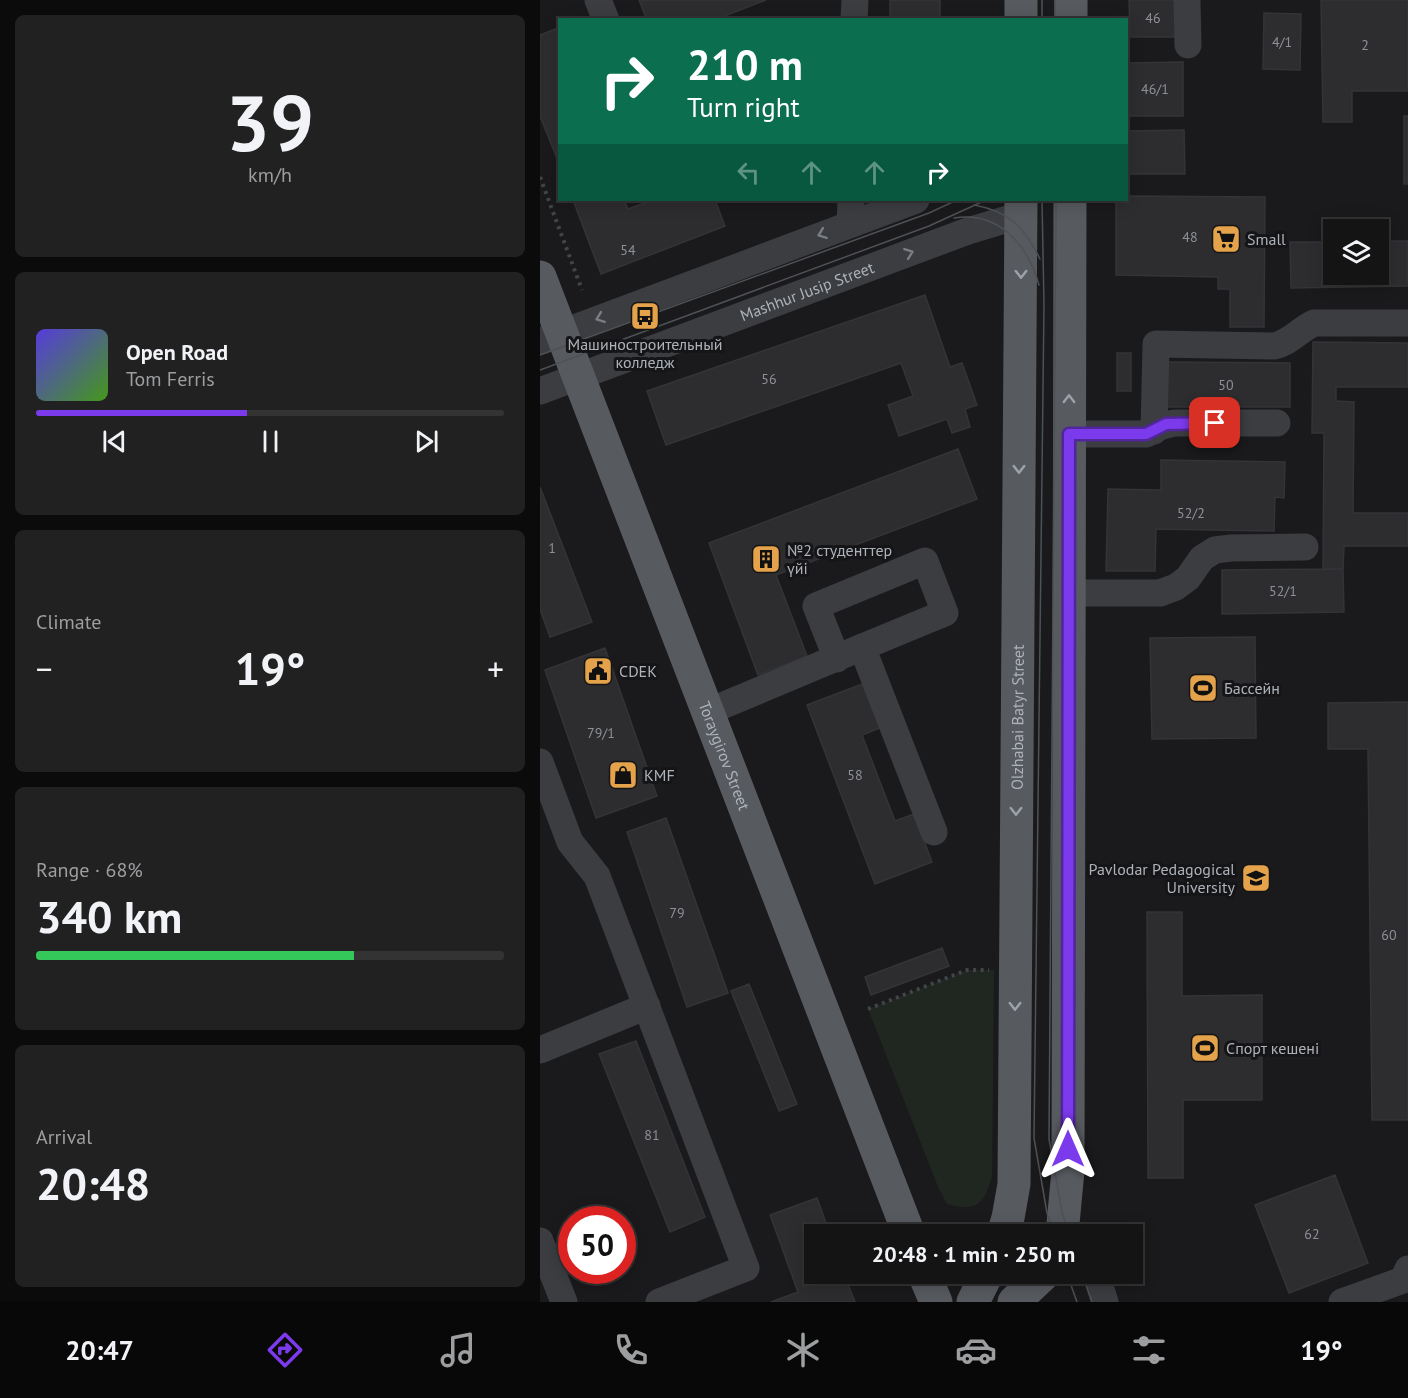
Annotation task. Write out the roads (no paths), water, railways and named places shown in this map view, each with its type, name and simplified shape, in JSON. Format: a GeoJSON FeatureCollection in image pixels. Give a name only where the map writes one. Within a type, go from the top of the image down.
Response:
{"type":"FeatureCollection","features":[{"type":"Feature","properties":{"kind":"main road"},"geometry":{"type":"LineString","coordinates":[[1021,0],[1021,18]]}},
{"type":"Feature","properties":{"kind":"main road"},"geometry":{"type":"LineString","coordinates":[[1071,0],[1071,18]]}},
{"type":"Feature","properties":{"kind":"main road","name":"Mashhur Jusip Street"},"geometry":{"type":"LineString","coordinates":[[1021,207],[1061,201]]}},
{"type":"Feature","properties":{"kind":"main road"},"geometry":{"type":"LineString","coordinates":[[1063,1224],[1068,1171],[1068,201]]}},
{"type":"Feature","properties":{"kind":"main road","name":"Olzhabai Batyr Street"},"geometry":{"type":"LineString","coordinates":[[1006,1224],[1014,1184],[1021,207]]}},
{"type":"Feature","properties":{"kind":"main road","name":"Toraygirov Street"},"geometry":{"type":"LineString","coordinates":[[540,277],[550,337],[577,377],[905,1224]]}},
{"type":"Feature","properties":{"kind":"main road"},"geometry":{"type":"LineString","coordinates":[[1014,1184],[1016,1210],[1020,1224]]}},
{"type":"Feature","properties":{"kind":"main road"},"geometry":{"type":"LineString","coordinates":[[928,1284],[936,1302]]}},
{"type":"Feature","properties":{"kind":"main road"},"geometry":{"type":"LineString","coordinates":[[973,1302],[982,1284]]}},
{"type":"Feature","properties":{"kind":"main road"},"geometry":{"type":"LineString","coordinates":[[1014,1302],[1033,1284]]}},
{"type":"Feature","properties":{"kind":"main road"},"geometry":{"type":"LineString","coordinates":[[1052,1302],[1055,1284]]}},
{"type":"Feature","properties":{"kind":"street"},"geometry":{"type":"LineString","coordinates":[[598,0],[605,18]]}},
{"type":"Feature","properties":{"kind":"street"},"geometry":{"type":"LineString","coordinates":[[854,18],[855,0]]}},
{"type":"Feature","properties":{"kind":"street"},"geometry":{"type":"LineString","coordinates":[[1187,0],[1188,45]]}},
{"type":"Feature","properties":{"kind":"street"},"geometry":{"type":"LineString","coordinates":[[550,337],[850,212],[910,201]]}},
{"type":"Feature","properties":{"kind":"street","name":"Mashhur Jusip Street"},"geometry":{"type":"LineString","coordinates":[[540,392],[968,231],[1021,207]]}},
{"type":"Feature","properties":{"kind":"street"},"geometry":{"type":"LineString","coordinates":[[1154,431],[1156,344],[1274,346],[1291,340],[1306,326],[1314,323],[1408,323]]}},
{"type":"Feature","properties":{"kind":"street"},"geometry":{"type":"LineString","coordinates":[[1069,434],[1146,434],[1166,424],[1174,423],[1276,423]]}},
{"type":"Feature","properties":{"kind":"street"},"geometry":{"type":"LineString","coordinates":[[1069,593],[1160,593],[1176,587],[1188,578],[1202,558],[1215,550],[1305,547]]}},
{"type":"Feature","properties":{"kind":"street"},"geometry":{"type":"LineString","coordinates":[[707,712],[837,659],[945,613],[925,561],[816,606],[837,659]]}},
{"type":"Feature","properties":{"kind":"street"},"geometry":{"type":"LineString","coordinates":[[862,647],[934,832]]}},
{"type":"Feature","properties":{"kind":"street"},"geometry":{"type":"LineString","coordinates":[[540,762],[570,842],[597,876],[746,1268],[659,1302]]}},
{"type":"Feature","properties":{"kind":"street"},"geometry":{"type":"LineString","coordinates":[[540,1050],[646,1006]]}},
{"type":"Feature","properties":{"kind":"street"},"geometry":{"type":"LineString","coordinates":[[540,1241],[564,1302]]}},
{"type":"Feature","properties":{"kind":"street"},"geometry":{"type":"LineString","coordinates":[[1342,1302],[1406,1278]]}},
{"type":"Feature","properties":{"kind":"street"},"geometry":{"type":"LineString","coordinates":[[1099,1284],[1105,1302]]}},
{"type":"Feature","properties":{"kind":"tram line"},"geometry":{"type":"LineString","coordinates":[[1042,0],[1042,18]]}},
{"type":"Feature","properties":{"kind":"tram line"},"geometry":{"type":"LineString","coordinates":[[1055,0],[1055,18]]}},
{"type":"Feature","properties":{"kind":"tram line"},"geometry":{"type":"LineString","coordinates":[[540,355],[929,213],[955,201]]}},
{"type":"Feature","properties":{"kind":"tram line"},"geometry":{"type":"LineString","coordinates":[[540,370],[929,226],[984,201]]}},
{"type":"Feature","properties":{"kind":"tram line"},"geometry":{"type":"LineString","coordinates":[[1042,201],[1044,305],[1034,1138],[1051,1224]]}},
{"type":"Feature","properties":{"kind":"tram line"},"geometry":{"type":"LineString","coordinates":[[1056,201],[1049,1139],[1066,1224]]}},
{"type":"Feature","properties":{"kind":"tram line"},"geometry":{"type":"LineString","coordinates":[[974,205],[997,212],[1014,223],[1028,238],[1040,259]]}},
{"type":"Feature","properties":{"kind":"tram line"},"geometry":{"type":"LineString","coordinates":[[954,218],[970,217],[985,220],[1009,234],[1027,257],[1039,285]]}},
{"type":"Feature","properties":{"kind":"tram line"},"geometry":{"type":"LineString","coordinates":[[1071,1284],[1077,1302]]}},
{"type":"Feature","properties":{"kind":"tram line"},"geometry":{"type":"LineString","coordinates":[[1086,1284],[1092,1302]]}},
{"type":"Feature","properties":{"kind":"place","name":"Small"},"geometry":{"type":"Point","coordinates":[1226,239]}},
{"type":"Feature","properties":{"kind":"place","name":"Машиностроительный колледж"},"geometry":{"type":"Point","coordinates":[645,316]}},
{"type":"Feature","properties":{"kind":"place","name":"№2 студенттер үйі"},"geometry":{"type":"Point","coordinates":[766,559]}},
{"type":"Feature","properties":{"kind":"place","name":"CDEK"},"geometry":{"type":"Point","coordinates":[598,671]}},
{"type":"Feature","properties":{"kind":"place","name":"Бассейн"},"geometry":{"type":"Point","coordinates":[1203,688]}},
{"type":"Feature","properties":{"kind":"place","name":"KMF"},"geometry":{"type":"Point","coordinates":[623,775]}},
{"type":"Feature","properties":{"kind":"place","name":"Pavlodar Pedagogical University"},"geometry":{"type":"Point","coordinates":[1256,878]}},
{"type":"Feature","properties":{"kind":"place","name":"Спорт кешені"},"geometry":{"type":"Point","coordinates":[1205,1048]}}]}
